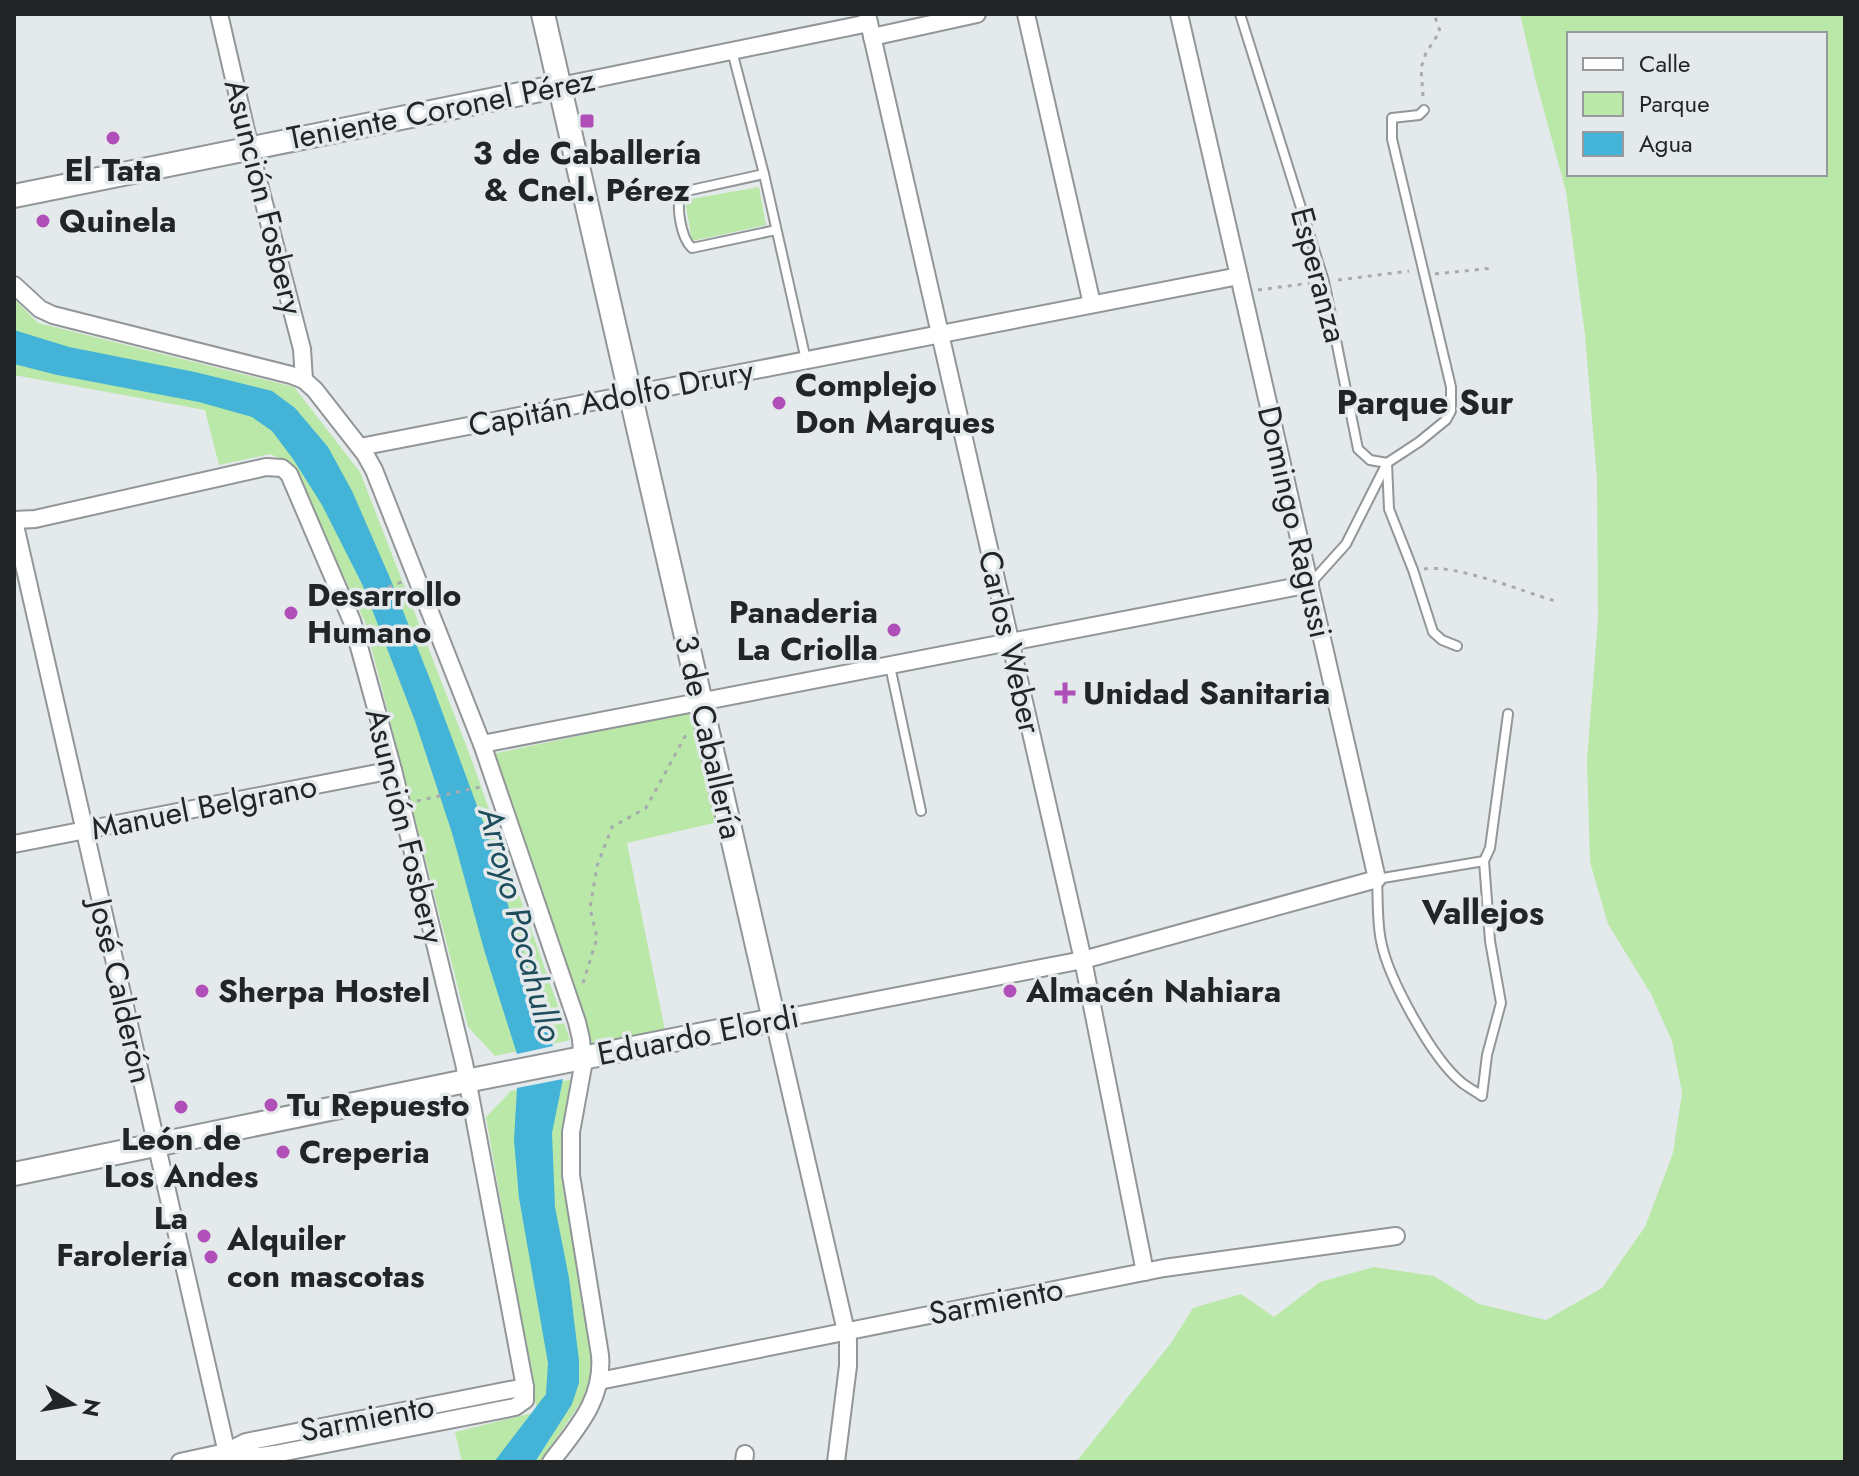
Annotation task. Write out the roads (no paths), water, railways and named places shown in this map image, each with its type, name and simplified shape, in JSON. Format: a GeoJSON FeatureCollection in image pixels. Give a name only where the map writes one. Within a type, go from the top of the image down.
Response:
{"type":"FeatureCollection","features":[{"type":"Feature","properties":{"kind":"main road","name":"3 de Caballería"},"geometry":{"type":"LineString","coordinates":[[543,14],[774,1020]]}},
{"type":"Feature","properties":{"kind":"main road","name":"Teniente Coronel Pérez"},"geometry":{"type":"LineString","coordinates":[[14,196],[560,86]]}},
{"type":"Feature","properties":{"kind":"main road","name":"Eduardo Elordi"},"geometry":{"type":"LineString","coordinates":[[14,1174],[774,1020]]}},
{"type":"Feature","properties":{"kind":"street","name":"Asunción Fosbery"},"geometry":{"type":"LineString","coordinates":[[219,14],[302,349],[304,380]]}},
{"type":"Feature","properties":{"kind":"street","name":"Teniente Coronel Pérez"},"geometry":{"type":"LineString","coordinates":[[560,86],[869,24],[977,14]]}},
{"type":"Feature","properties":{"kind":"street"},"geometry":{"type":"LineString","coordinates":[[1026,14],[1092,304]]}},
{"type":"Feature","properties":{"kind":"street","name":"Domingo Ragussi"},"geometry":{"type":"LineString","coordinates":[[1179,14],[1377,879]]}},
{"type":"Feature","properties":{"kind":"street","name":"Carlos Weber"},"geometry":{"type":"LineString","coordinates":[[869,24],[1083,960],[1145,1272]]}},
{"type":"Feature","properties":{"kind":"street","name":"Capitán Adolfo Drury"},"geometry":{"type":"LineString","coordinates":[[360,447],[1092,304],[1241,284]]}},
{"type":"Feature","properties":{"kind":"street"},"geometry":{"type":"LineString","coordinates":[[14,285],[40,309],[53,315],[304,380],[360,447],[378,479],[482,744],[577,1022],[575,1059],[582,1075],[571,1132],[571,1175],[600,1355],[599,1381],[587,1414],[551,1462]]}},
{"type":"Feature","properties":{"kind":"street","name":"Asunción Fosbery"},"geometry":{"type":"LineString","coordinates":[[14,520],[35,519],[266,467],[282,468],[291,478],[355,631],[402,804],[464,1063],[525,1387]]}},
{"type":"Feature","properties":{"kind":"street","name":"José Calderón"},"geometry":{"type":"LineString","coordinates":[[14,520],[228,1457]]}},
{"type":"Feature","properties":{"kind":"street"},"geometry":{"type":"LineString","coordinates":[[482,744],[1310,584]]}},
{"type":"Feature","properties":{"kind":"street","name":"Manuel Belgrano"},"geometry":{"type":"LineString","coordinates":[[14,844],[393,770]]}},
{"type":"Feature","properties":{"kind":"street","name":"Eduardo Elordi"},"geometry":{"type":"LineString","coordinates":[[774,1020],[1083,960],[1377,879]]}},
{"type":"Feature","properties":{"kind":"street","name":"3 de Caballería"},"geometry":{"type":"LineString","coordinates":[[774,1020],[846,1331],[848,1357],[836,1462]]}},
{"type":"Feature","properties":{"kind":"street","name":"Sarmiento"},"geometry":{"type":"LineString","coordinates":[[599,1381],[1145,1272],[1396,1236]]}},
{"type":"Feature","properties":{"kind":"street","name":"Sarmiento"},"geometry":{"type":"LineString","coordinates":[[180,1462],[228,1457],[246,1442],[525,1387]]}},
{"type":"Feature","properties":{"kind":"lane","name":"Esperanza"},"geometry":{"type":"LineString","coordinates":[[1240,14],[1324,281],[1358,449],[1370,460],[1387,463]]}},
{"type":"Feature","properties":{"kind":"lane"},"geometry":{"type":"LineString","coordinates":[[732,51],[764,174],[806,360]]}},
{"type":"Feature","properties":{"kind":"lane"},"geometry":{"type":"LineString","coordinates":[[1310,584],[1346,544],[1387,463],[1419,442],[1446,420],[1451,411],[1451,387],[1392,139],[1392,118],[1419,115],[1424,110]]}},
{"type":"Feature","properties":{"kind":"lane"},"geometry":{"type":"LineString","coordinates":[[764,174],[682,192],[677,201],[685,242],[692,248],[776,230]]}},
{"type":"Feature","properties":{"kind":"lane"},"geometry":{"type":"LineString","coordinates":[[1387,463],[1389,509],[1433,632],[1457,646]]}},
{"type":"Feature","properties":{"kind":"lane"},"geometry":{"type":"LineString","coordinates":[[890,666],[921,811]]}},
{"type":"Feature","properties":{"kind":"lane"},"geometry":{"type":"LineString","coordinates":[[1377,879],[1484,861],[1490,848],[1508,714]]}},
{"type":"Feature","properties":{"kind":"lane","name":"Domingo Ragussi"},"geometry":{"type":"LineString","coordinates":[[1377,879],[1381,941],[1408,1007],[1429,1043],[1459,1080],[1482,1096],[1487,1055],[1501,1003],[1490,941],[1484,861]]}},
{"type":"Feature","properties":{"kind":"water"},"geometry":{"type":"Polygon","coordinates":[[[14,330],[69,347],[272,391],[295,408],[328,447],[352,491],[433,687],[486,830],[553,1046],[517,1054],[452,833],[415,721],[363,586],[322,505],[272,431],[252,417],[199,402],[14,364],[14,330]]]}},
{"type":"Feature","properties":{"kind":"water"},"geometry":{"type":"Polygon","coordinates":[[[563,1079],[552,1133],[555,1207],[569,1278],[579,1383],[572,1404],[535,1462],[494,1462],[546,1394],[548,1363],[519,1198],[514,1140],[517,1088],[563,1079]]]}},
{"type":"Feature","properties":{"kind":"place","name":"3 de Caballería & Cnel. Pérez"},"geometry":{"type":"Point","coordinates":[587,121]}},
{"type":"Feature","properties":{"kind":"place","name":"El Tata"},"geometry":{"type":"Point","coordinates":[113,138]}},
{"type":"Feature","properties":{"kind":"place","name":"Quinela"},"geometry":{"type":"Point","coordinates":[43,221]}},
{"type":"Feature","properties":{"kind":"place","name":"Complejo Don Marques"},"geometry":{"type":"Point","coordinates":[779,403]}},
{"type":"Feature","properties":{"kind":"place","name":"Desarrollo Humano"},"geometry":{"type":"Point","coordinates":[291,613]}},
{"type":"Feature","properties":{"kind":"place","name":"Panaderia La Criolla"},"geometry":{"type":"Point","coordinates":[894,630]}},
{"type":"Feature","properties":{"kind":"place","name":"Unidad Sanitaria"},"geometry":{"type":"Point","coordinates":[1065,693]}},
{"type":"Feature","properties":{"kind":"place","name":"Sherpa Hostel"},"geometry":{"type":"Point","coordinates":[202,991]}},
{"type":"Feature","properties":{"kind":"place","name":"Almacén Nahiara"},"geometry":{"type":"Point","coordinates":[1010,991]}},
{"type":"Feature","properties":{"kind":"place","name":"Tu Repuesto"},"geometry":{"type":"Point","coordinates":[271,1105]}},
{"type":"Feature","properties":{"kind":"place","name":"León de Los Andes"},"geometry":{"type":"Point","coordinates":[181,1107]}},
{"type":"Feature","properties":{"kind":"place","name":"Creperia"},"geometry":{"type":"Point","coordinates":[283,1152]}},
{"type":"Feature","properties":{"kind":"place","name":"La Farolería"},"geometry":{"type":"Point","coordinates":[204,1236]}},
{"type":"Feature","properties":{"kind":"place","name":"Alquiler con mascotas"},"geometry":{"type":"Point","coordinates":[211,1257]}},
{"type":"Feature","properties":{"kind":"district","name":"Parque Sur"},"geometry":{"type":"Point","coordinates":[1425,402]}},
{"type":"Feature","properties":{"kind":"district","name":"Vallejos"},"geometry":{"type":"Point","coordinates":[1483,912]}},
{"type":"Feature","properties":{"kind":"water label","name":"Arroyo Pocahullo"},"geometry":{"type":"Point","coordinates":[521,924]}}]}
